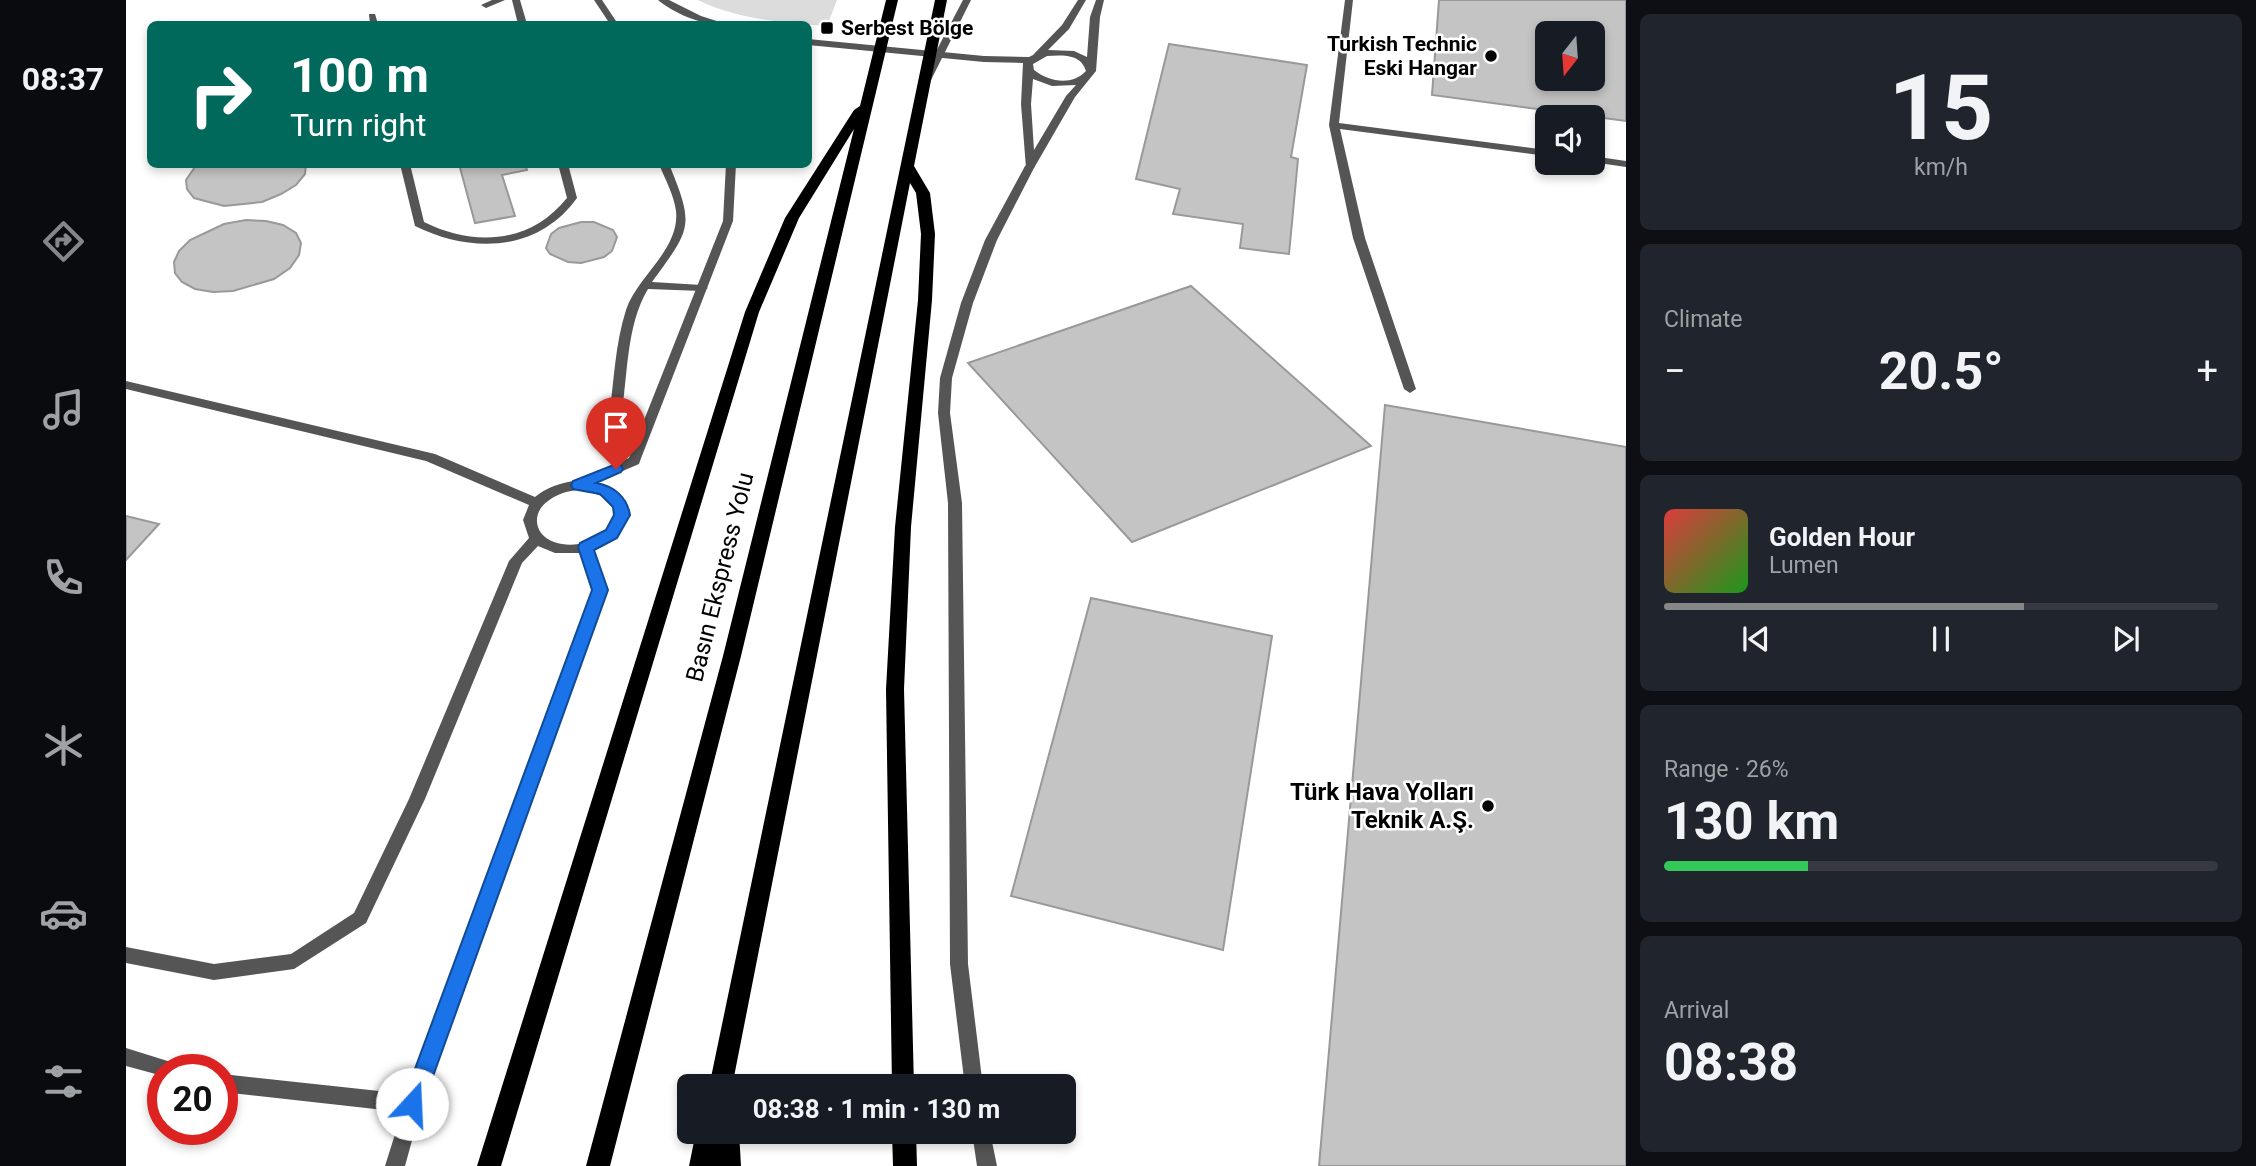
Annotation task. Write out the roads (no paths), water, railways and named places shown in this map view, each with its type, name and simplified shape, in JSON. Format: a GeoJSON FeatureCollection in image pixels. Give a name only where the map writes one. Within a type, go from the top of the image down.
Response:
{"type":"FeatureCollection","features":[{"type":"Feature","properties":{"kind":"highway"},"geometry":{"type":"LineString","coordinates":[[703,1166],[708,1144]]}},
{"type":"Feature","properties":{"kind":"highway"},"geometry":{"type":"LineString","coordinates":[[726,1144],[727,1166]]}},
{"type":"Feature","properties":{"kind":"main road","name":"Basın Ekspress Yolu"},"geometry":{"type":"LineString","coordinates":[[598,1166],[732,656],[892,0]]}},
{"type":"Feature","properties":{"kind":"main road"},"geometry":{"type":"LineString","coordinates":[[723,1074],[941,0]]}},
{"type":"Feature","properties":{"kind":"main road"},"geometry":{"type":"LineString","coordinates":[[489,1166],[752,312],[792,218],[867,99]]}},
{"type":"Feature","properties":{"kind":"main road"},"geometry":{"type":"LineString","coordinates":[[902,1074],[895,688],[903,527],[925,300],[928,234],[923,193],[906,165]]}},
{"type":"Feature","properties":{"kind":"main road"},"geometry":{"type":"LineString","coordinates":[[904,1144],[905,1166]]}},
{"type":"Feature","properties":{"kind":"street"},"geometry":{"type":"LineString","coordinates":[[486,5],[501,0]]}},
{"type":"Feature","properties":{"kind":"street"},"geometry":{"type":"LineString","coordinates":[[516,0],[522,21]]}},
{"type":"Feature","properties":{"kind":"street"},"geometry":{"type":"LineString","coordinates":[[598,0],[612,21]]}},
{"type":"Feature","properties":{"kind":"street"},"geometry":{"type":"LineString","coordinates":[[662,0],[710,21]]}},
{"type":"Feature","properties":{"kind":"street"},"geometry":{"type":"LineString","coordinates":[[926,82],[967,0]]}},
{"type":"Feature","properties":{"kind":"street"},"geometry":{"type":"LineString","coordinates":[[1030,166],[1026,104],[1031,63],[1066,27],[1082,0]]}},
{"type":"Feature","properties":{"kind":"street"},"geometry":{"type":"LineString","coordinates":[[972,1074],[958,964],[955,503],[944,413],[946,378],[967,303],[991,240],[1030,166],[1071,96],[1089,71],[1095,17],[1100,0]]}},
{"type":"Feature","properties":{"kind":"street"},"geometry":{"type":"LineString","coordinates":[[1349,0],[1334,125],[1359,237],[1410,389]]}},
{"type":"Feature","properties":{"kind":"street"},"geometry":{"type":"LineString","coordinates":[[812,42],[1031,63],[1046,53],[1068,53],[1087,60],[1089,71]]}},
{"type":"Feature","properties":{"kind":"street"},"geometry":{"type":"LineString","coordinates":[[1031,63],[1040,79],[1056,83],[1075,82],[1089,71]]}},
{"type":"Feature","properties":{"kind":"street"},"geometry":{"type":"LineString","coordinates":[[1334,125],[1535,151]]}},
{"type":"Feature","properties":{"kind":"street"},"geometry":{"type":"LineString","coordinates":[[1605,161],[1626,164]]}},
{"type":"Feature","properties":{"kind":"street"},"geometry":{"type":"LineString","coordinates":[[406,168],[419,224],[444,237],[478,241],[523,234],[558,216],[572,198],[564,168]]}},
{"type":"Feature","properties":{"kind":"street"},"geometry":{"type":"LineString","coordinates":[[615,417],[632,309],[643,285],[671,249],[681,224],[682,212],[666,168]]}},
{"type":"Feature","properties":{"kind":"street"},"geometry":{"type":"LineString","coordinates":[[578,485],[605,490],[620,505],[622,515],[611,534],[586,547],[559,548],[537,538],[530,527],[530,514],[537,502],[555,491],[578,485],[634,461],[728,221],[731,168]]}},
{"type":"Feature","properties":{"kind":"street"},"geometry":{"type":"LineString","coordinates":[[643,285],[702,288]]}},
{"type":"Feature","properties":{"kind":"street"},"geometry":{"type":"LineString","coordinates":[[126,385],[430,457],[537,502]]}},
{"type":"Feature","properties":{"kind":"street"},"geometry":{"type":"LineString","coordinates":[[126,955],[214,972],[294,961],[360,918],[417,799],[516,561],[537,538]]}},
{"type":"Feature","properties":{"kind":"street"},"geometry":{"type":"LineString","coordinates":[[395,1166],[412,1104],[600,590],[586,547]]}},
{"type":"Feature","properties":{"kind":"street"},"geometry":{"type":"LineString","coordinates":[[126,1057],[147,1063]]}},
{"type":"Feature","properties":{"kind":"street"},"geometry":{"type":"LineString","coordinates":[[238,1085],[412,1104]]}},
{"type":"Feature","properties":{"kind":"street"},"geometry":{"type":"LineString","coordinates":[[983,1144],[987,1166]]}},
{"type":"Feature","properties":{"kind":"place","name":"Serbest Bölge"},"geometry":{"type":"Point","coordinates":[827,28]}},
{"type":"Feature","properties":{"kind":"place","name":"Turkish Technic Eski Hangar"},"geometry":{"type":"Point","coordinates":[1491,56]}},
{"type":"Feature","properties":{"kind":"place","name":"Türk Hava Yolları Teknik A.Ş."},"geometry":{"type":"Point","coordinates":[1488,806]}}]}
